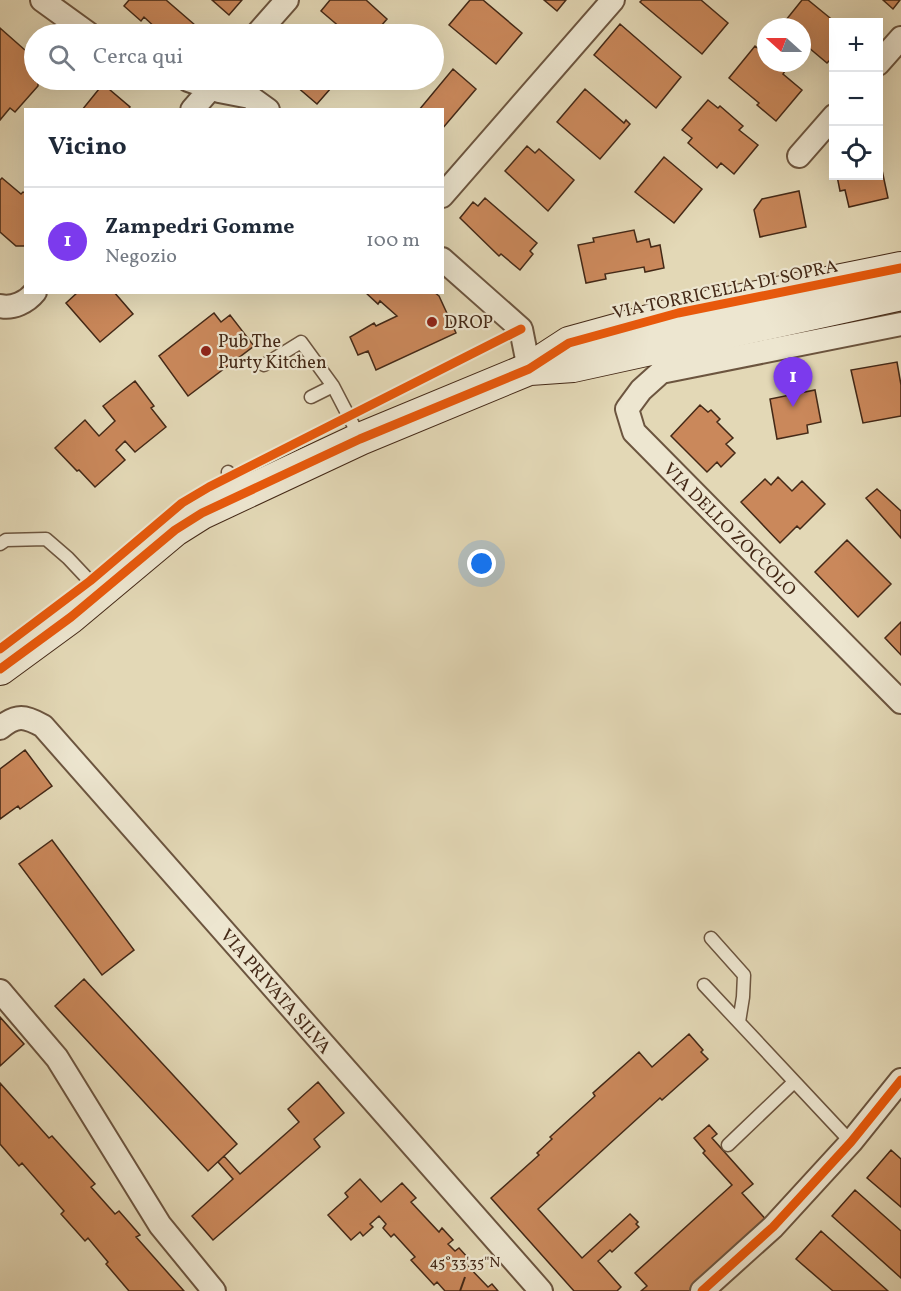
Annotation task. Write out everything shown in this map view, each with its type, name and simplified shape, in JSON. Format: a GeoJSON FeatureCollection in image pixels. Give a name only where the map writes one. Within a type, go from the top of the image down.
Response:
{"type":"FeatureCollection","features":[{"type":"Feature","properties":{"kind":"street"},"geometry":{"type":"LineString","coordinates":[[42,0],[75,24]]}},
{"type":"Feature","properties":{"kind":"street"},"geometry":{"type":"LineString","coordinates":[[266,24],[287,0]]}},
{"type":"Feature","properties":{"kind":"street"},"geometry":{"type":"LineString","coordinates":[[444,194],[613,0]]}},
{"type":"Feature","properties":{"kind":"street"},"geometry":{"type":"LineString","coordinates":[[883,59],[901,38]]}},
{"type":"Feature","properties":{"kind":"street"},"geometry":{"type":"LineString","coordinates":[[194,108],[209,90]]}},
{"type":"Feature","properties":{"kind":"street"},"geometry":{"type":"LineString","coordinates":[[231,90],[250,97],[265,108]]}},
{"type":"Feature","properties":{"kind":"street"},"geometry":{"type":"LineString","coordinates":[[799,156],[829,122]]}},
{"type":"Feature","properties":{"kind":"street"},"geometry":{"type":"LineString","coordinates":[[444,261],[521,329],[529,369]]}},
{"type":"Feature","properties":{"kind":"street","name":"VIA TORRICELLA DI SOPRA"},"geometry":{"type":"LineString","coordinates":[[0,669],[71,617],[175,530],[202,513],[232,484],[360,439],[529,369],[569,343],[667,316],[901,268]]}},
{"type":"Feature","properties":{"kind":"street"},"geometry":{"type":"LineString","coordinates":[[0,306],[7,307],[28,300],[33,294]]}},
{"type":"Feature","properties":{"kind":"street","name":"VIA TORRICELLA DI SOPRA"},"geometry":{"type":"LineString","coordinates":[[529,369],[573,366],[633,354],[901,294]]}},
{"type":"Feature","properties":{"kind":"street"},"geometry":{"type":"LineString","coordinates":[[633,354],[661,372],[901,324]]}},
{"type":"Feature","properties":{"kind":"street","name":"VIA DELLO ZOCCOLO"},"geometry":{"type":"LineString","coordinates":[[661,372],[642,390],[627,409],[634,432],[901,702]]}},
{"type":"Feature","properties":{"kind":"street","name":"VIA TORRICELLA DI SOPRA"},"geometry":{"type":"LineString","coordinates":[[0,694],[71,617]]}},
{"type":"Feature","properties":{"kind":"street","name":"VIA PRIVATA SILVA"},"geometry":{"type":"LineString","coordinates":[[0,728],[9,720],[27,717],[43,726],[541,1291]]}},
{"type":"Feature","properties":{"kind":"street"},"geometry":{"type":"LineString","coordinates":[[0,992],[57,1058],[160,1225],[214,1291]]}},
{"type":"Feature","properties":{"kind":"street"},"geometry":{"type":"LineString","coordinates":[[702,1291],[773,1227],[851,1142],[901,1080]]}},
{"type":"Feature","properties":{"kind":"lane"},"geometry":{"type":"LineString","coordinates":[[264,365],[301,342],[333,386],[360,439]]}},
{"type":"Feature","properties":{"kind":"lane"},"geometry":{"type":"LineString","coordinates":[[311,397],[333,386]]}},
{"type":"Feature","properties":{"kind":"lane"},"geometry":{"type":"LineString","coordinates":[[0,543],[6,540],[46,539],[68,558],[100,592]]}},
{"type":"Feature","properties":{"kind":"lane"},"geometry":{"type":"LineString","coordinates":[[711,938],[744,975],[739,1022]]}},
{"type":"Feature","properties":{"kind":"lane"},"geometry":{"type":"LineString","coordinates":[[704,985],[851,1142]]}},
{"type":"Feature","properties":{"kind":"lane"},"geometry":{"type":"LineString","coordinates":[[728,1145],[794,1082]]}},
{"type":"Feature","properties":{"kind":"building"},"geometry":{"type":"Polygon","coordinates":[[[129,0],[166,0],[194,24],[152,24],[144,17],[141,21],[124,6],[129,0]]]}},
{"type":"Feature","properties":{"kind":"building"},"geometry":{"type":"Polygon","coordinates":[[[212,0],[242,0],[229,15],[212,0]]]}},
{"type":"Feature","properties":{"kind":"building"},"geometry":{"type":"Polygon","coordinates":[[[330,0],[366,0],[387,19],[383,24],[336,24],[321,11],[330,0]]]}},
{"type":"Feature","properties":{"kind":"building"},"geometry":{"type":"Polygon","coordinates":[[[470,0],[483,0],[522,33],[496,64],[449,25],[470,0]]]}},
{"type":"Feature","properties":{"kind":"building"},"geometry":{"type":"Polygon","coordinates":[[[544,0],[566,0],[557,11],[544,0]]]}},
{"type":"Feature","properties":{"kind":"building"},"geometry":{"type":"Polygon","coordinates":[[[642,0],[701,0],[728,23],[702,54],[640,2],[642,0]]]}},
{"type":"Feature","properties":{"kind":"building"},"geometry":{"type":"Polygon","coordinates":[[[802,0],[808,0],[830,18],[829,61],[827,63],[811,50],[811,18],[788,18],[802,0]]]}},
{"type":"Feature","properties":{"kind":"building"},"geometry":{"type":"Polygon","coordinates":[[[883,0],[900,0],[893,9],[883,0]]]}},
{"type":"Feature","properties":{"kind":"building"},"geometry":{"type":"Polygon","coordinates":[[[620,24],[681,77],[656,108],[594,55],[620,24]]]}},
{"type":"Feature","properties":{"kind":"building"},"geometry":{"type":"Polygon","coordinates":[[[0,28],[24,49],[24,90],[34,90],[15,112],[10,108],[0,120],[0,28]]]}},
{"type":"Feature","properties":{"kind":"building"},"geometry":{"type":"Polygon","coordinates":[[[755,46],[757,48],[757,72],[784,72],[783,74],[802,90],[776,121],[757,105],[759,103],[729,78],[755,46]]]}},
{"type":"Feature","properties":{"kind":"building"},"geometry":{"type":"Polygon","coordinates":[[[453,69],[476,89],[444,127],[444,108],[421,108],[436,90],[444,90],[444,80],[453,69]]]}},
{"type":"Feature","properties":{"kind":"building"},"geometry":{"type":"Polygon","coordinates":[[[585,89],[624,123],[626,120],[630,124],[600,159],[557,122],[585,89]]]}},
{"type":"Feature","properties":{"kind":"building"},"geometry":{"type":"Polygon","coordinates":[[[98,90],[110,90],[130,107],[129,108],[84,108],[98,90]]]}},
{"type":"Feature","properties":{"kind":"building"},"geometry":{"type":"Polygon","coordinates":[[[301,90],[329,90],[317,104],[301,90]]]}},
{"type":"Feature","properties":{"kind":"building"},"geometry":{"type":"Polygon","coordinates":[[[708,100],[718,108],[720,106],[743,126],[739,130],[758,145],[734,174],[721,163],[717,168],[688,143],[692,138],[682,130],[708,100]]]}},
{"type":"Feature","properties":{"kind":"building"},"geometry":{"type":"Polygon","coordinates":[[[527,146],[535,153],[539,149],[574,180],[548,211],[505,171],[527,146]]]}},
{"type":"Feature","properties":{"kind":"building"},"geometry":{"type":"Polygon","coordinates":[[[664,157],[702,189],[674,223],[635,192],[664,157]]]}},
{"type":"Feature","properties":{"kind":"building"},"geometry":{"type":"Polygon","coordinates":[[[883,175],[888,198],[849,207],[845,190],[840,191],[838,180],[883,180],[883,175]]]}},
{"type":"Feature","properties":{"kind":"building"},"geometry":{"type":"Polygon","coordinates":[[[2,178],[21,194],[24,192],[24,246],[16,246],[0,232],[0,180],[2,178]]]}},
{"type":"Feature","properties":{"kind":"building"},"geometry":{"type":"Polygon","coordinates":[[[799,191],[806,227],[760,237],[754,210],[762,199],[799,191]]]}},
{"type":"Feature","properties":{"kind":"building"},"geometry":{"type":"Polygon","coordinates":[[[485,198],[537,243],[530,251],[533,254],[520,270],[501,254],[499,256],[460,218],[473,202],[478,206],[485,198]]]}},
{"type":"Feature","properties":{"kind":"building"},"geometry":{"type":"Polygon","coordinates":[[[634,230],[637,242],[649,239],[651,247],[660,245],[664,268],[645,272],[644,267],[605,274],[606,279],[586,283],[578,245],[594,242],[593,238],[634,230]]]}},
{"type":"Feature","properties":{"kind":"building"},"geometry":{"type":"Polygon","coordinates":[[[76,294],[116,294],[133,314],[100,342],[66,303],[76,294]]]}},
{"type":"Feature","properties":{"kind":"building"},"geometry":{"type":"Polygon","coordinates":[[[367,294],[436,294],[456,333],[376,370],[368,351],[358,355],[350,337],[374,323],[376,326],[397,316],[380,301],[378,304],[367,294]]]}},
{"type":"Feature","properties":{"kind":"building","name":"Pub The Purty Kitchen"},"geometry":{"type":"Polygon","coordinates":[[[214,313],[221,322],[230,315],[254,346],[188,396],[159,356],[214,313]]]}},
{"type":"Feature","properties":{"kind":"building"},"geometry":{"type":"Polygon","coordinates":[[[897,362],[901,385],[901,416],[863,423],[851,370],[897,362]]]}},
{"type":"Feature","properties":{"kind":"building"},"geometry":{"type":"Polygon","coordinates":[[[135,381],[154,406],[151,408],[166,427],[135,452],[125,441],[116,450],[125,460],[95,487],[55,448],[85,420],[99,436],[115,421],[103,406],[135,381]]]}},
{"type":"Feature","properties":{"kind":"building"},"geometry":{"type":"Polygon","coordinates":[[[815,390],[821,422],[807,425],[808,433],[777,439],[770,399],[815,390]]]}},
{"type":"Feature","properties":{"kind":"building"},"geometry":{"type":"Polygon","coordinates":[[[700,405],[708,412],[711,410],[720,419],[717,422],[733,438],[726,444],[735,453],[721,467],[717,462],[707,472],[671,436],[700,405]]]}},
{"type":"Feature","properties":{"kind":"building"},"geometry":{"type":"Polygon","coordinates":[[[778,477],[792,491],[802,481],[825,504],[800,529],[797,526],[780,543],[741,502],[765,479],[771,485],[778,477]]]}},
{"type":"Feature","properties":{"kind":"building"},"geometry":{"type":"Polygon","coordinates":[[[877,489],[901,511],[901,538],[866,498],[877,489]]]}},
{"type":"Feature","properties":{"kind":"building"},"geometry":{"type":"Polygon","coordinates":[[[847,540],[891,584],[858,617],[815,572],[847,540]]]}},
{"type":"Feature","properties":{"kind":"building"},"geometry":{"type":"Polygon","coordinates":[[[901,622],[901,655],[885,638],[901,622]]]}},
{"type":"Feature","properties":{"kind":"building"},"geometry":{"type":"Polygon","coordinates":[[[25,750],[52,786],[20,809],[18,806],[0,819],[0,769],[25,750]]]}},
{"type":"Feature","properties":{"kind":"building"},"geometry":{"type":"Polygon","coordinates":[[[52,840],[134,950],[102,975],[19,864],[52,840]]]}},
{"type":"Feature","properties":{"kind":"building"},"geometry":{"type":"Polygon","coordinates":[[[84,979],[237,1144],[208,1171],[55,1006],[84,979]]]}},
{"type":"Feature","properties":{"kind":"building"},"geometry":{"type":"Polygon","coordinates":[[[0,1017],[24,1044],[0,1066],[0,1017]]]}},
{"type":"Feature","properties":{"kind":"building"},"geometry":{"type":"Polygon","coordinates":[[[689,1034],[708,1059],[662,1100],[660,1098],[538,1209],[582,1258],[630,1214],[638,1222],[636,1224],[639,1227],[612,1252],[610,1250],[598,1261],[621,1287],[617,1291],[574,1291],[491,1198],[539,1155],[537,1153],[552,1139],[550,1137],[595,1096],[593,1093],[639,1052],[652,1067],[689,1034]]]}},
{"type":"Feature","properties":{"kind":"building"},"geometry":{"type":"Polygon","coordinates":[[[318,1082],[344,1113],[314,1139],[320,1147],[213,1240],[192,1216],[233,1179],[218,1162],[224,1156],[240,1174],[299,1122],[288,1109],[318,1082]]]}},
{"type":"Feature","properties":{"kind":"building"},"geometry":{"type":"Polygon","coordinates":[[[0,1083],[49,1138],[52,1136],[95,1184],[91,1187],[115,1214],[119,1211],[140,1235],[136,1237],[184,1291],[129,1291],[88,1238],[85,1241],[61,1214],[64,1211],[22,1163],[19,1166],[0,1144],[0,1083]]]}},
{"type":"Feature","properties":{"kind":"building"},"geometry":{"type":"Polygon","coordinates":[[[709,1125],[717,1134],[712,1138],[753,1184],[742,1193],[769,1223],[693,1291],[641,1291],[647,1286],[635,1273],[732,1185],[703,1153],[705,1151],[694,1138],[709,1125]]]}},
{"type":"Feature","properties":{"kind":"building"},"geometry":{"type":"Polygon","coordinates":[[[891,1150],[901,1159],[901,1207],[867,1178],[891,1150]]]}},
{"type":"Feature","properties":{"kind":"building"},"geometry":{"type":"Polygon","coordinates":[[[360,1179],[381,1202],[402,1183],[416,1198],[411,1202],[439,1232],[442,1228],[453,1240],[448,1244],[455,1251],[459,1248],[469,1259],[465,1263],[488,1287],[492,1284],[498,1291],[445,1291],[437,1282],[434,1285],[411,1260],[415,1257],[394,1234],[391,1237],[383,1228],[386,1224],[379,1216],[370,1224],[373,1227],[363,1236],[360,1232],[351,1240],[328,1215],[348,1197],[345,1193],[360,1179]]]}},
{"type":"Feature","properties":{"kind":"building"},"geometry":{"type":"Polygon","coordinates":[[[855,1190],[901,1231],[901,1278],[832,1216],[855,1190]]]}},
{"type":"Feature","properties":{"kind":"building"},"geometry":{"type":"Polygon","coordinates":[[[821,1231],[888,1291],[833,1291],[796,1259],[821,1231]]]}},
{"type":"Feature","properties":{"kind":"cycle path"},"geometry":{"type":"LineString","coordinates":[[0,669],[71,617],[175,530],[202,513],[360,439],[529,369],[569,343],[678,313],[901,268]]}},
{"type":"Feature","properties":{"kind":"cycle path"},"geometry":{"type":"LineString","coordinates":[[0,649],[90,581],[182,503],[209,487],[521,329]]}},
{"type":"Feature","properties":{"kind":"cycle path"},"geometry":{"type":"LineString","coordinates":[[702,1291],[773,1227],[851,1142],[901,1080]]}},
{"type":"Feature","properties":{"kind":"place","name":"DROP"},"geometry":{"type":"Point","coordinates":[432,322]}},
{"type":"Feature","properties":{"kind":"place","name":"Pub The Purty Kitchen"},"geometry":{"type":"Point","coordinates":[206,351]}},
{"type":"Feature","properties":{"kind":"place","name":"Zampedri Gomme"},"geometry":{"type":"Point","coordinates":[793,407]}}]}
